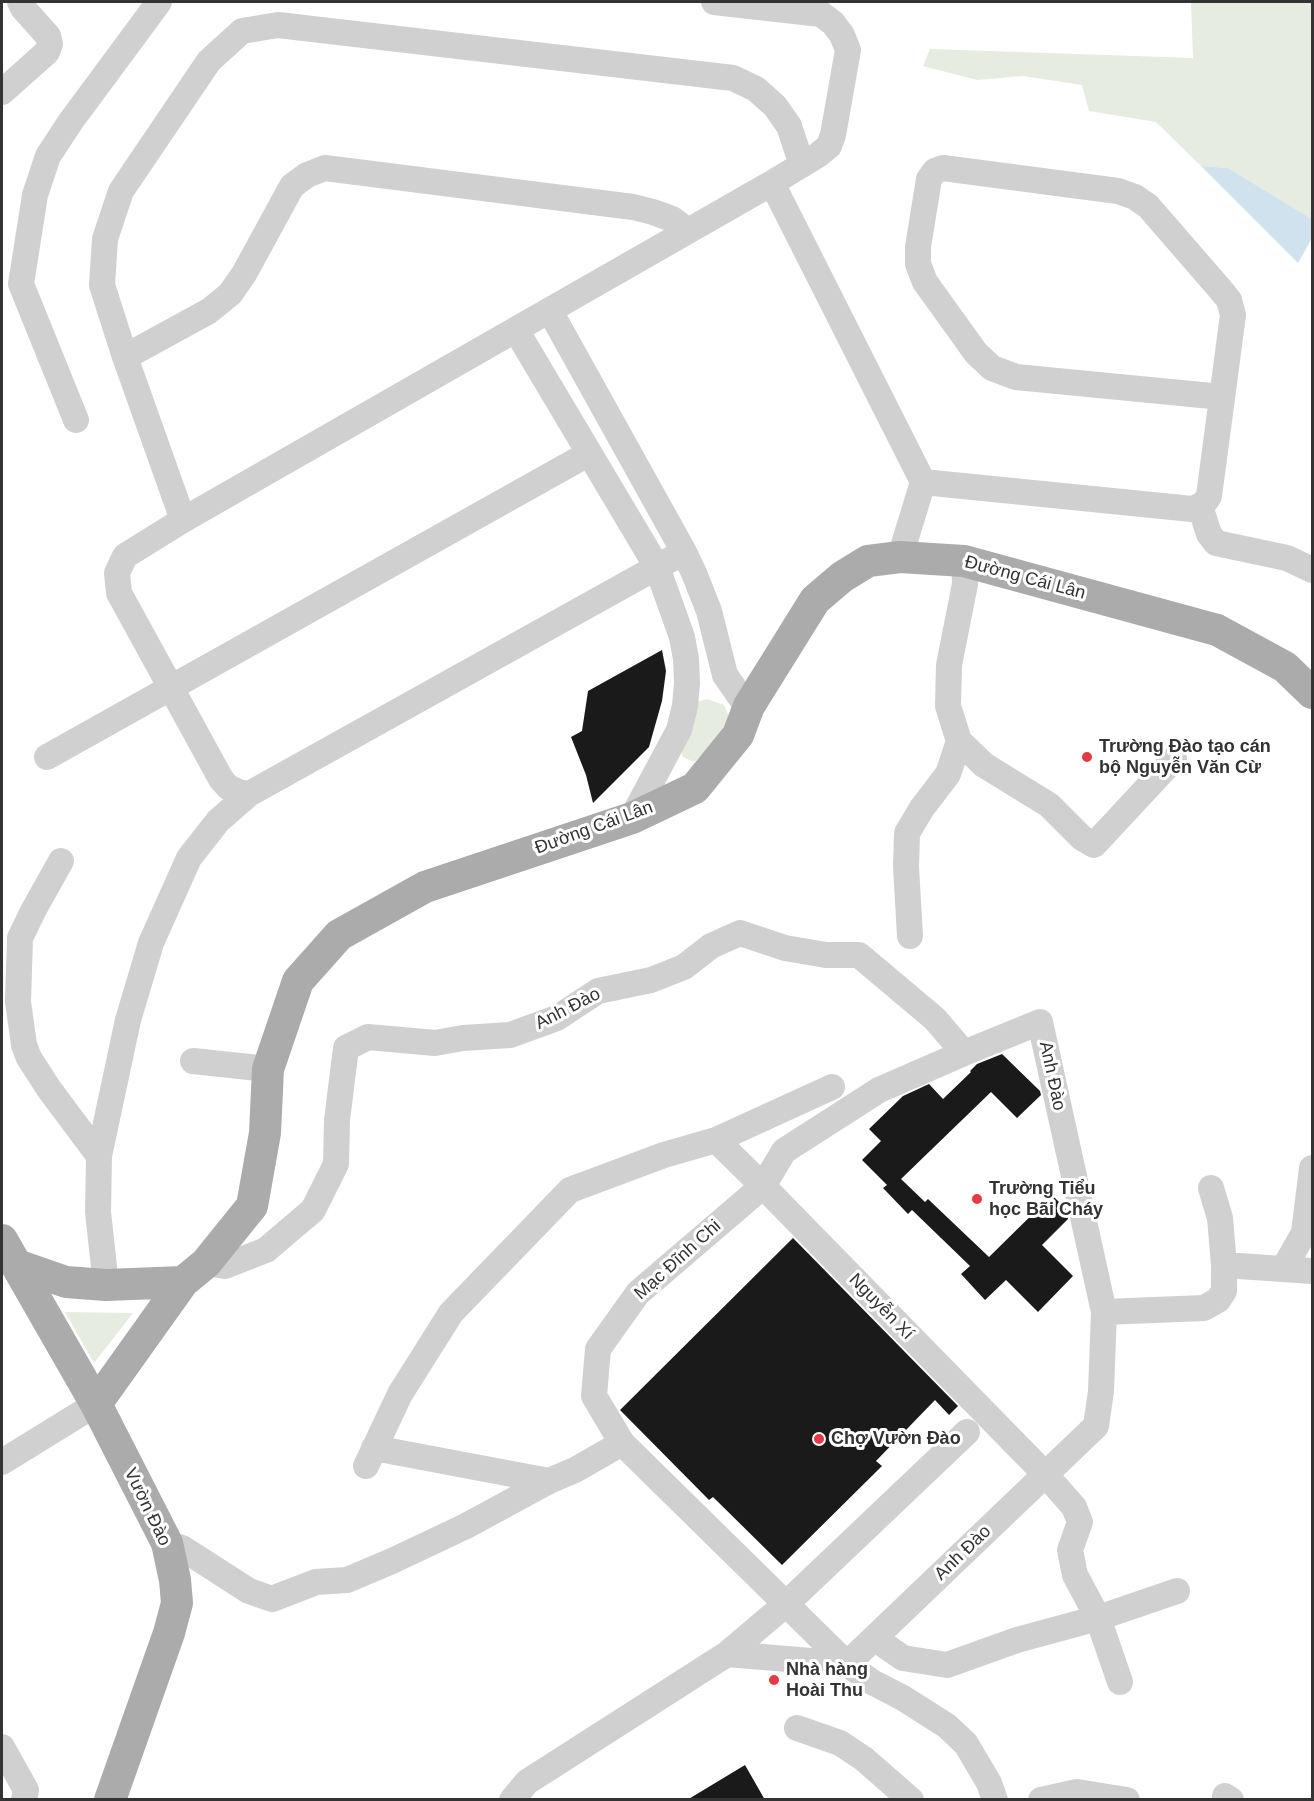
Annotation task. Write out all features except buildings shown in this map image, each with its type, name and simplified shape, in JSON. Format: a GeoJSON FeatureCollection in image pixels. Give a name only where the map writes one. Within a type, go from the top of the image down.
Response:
{"type":"FeatureCollection","features":[{"type":"Feature","properties":{"kind":"main road","name":"Đường Cái Lân"},"geometry":{"type":"LineString","coordinates":[[96,1404],[194,1273],[252,1206],[265,1133],[268,1069],[298,981],[339,935],[425,887],[632,818],[695,788],[738,735],[749,706],[816,600],[842,577],[868,561],[900,557],[964,561],[1217,630],[1285,667],[1312,693]]}},
{"type":"Feature","properties":{"kind":"main road"},"geometry":{"type":"LineString","coordinates":[[9,1253],[66,1282],[106,1285],[194,1273]]}},
{"type":"Feature","properties":{"kind":"main road","name":"Vườn Đào"},"geometry":{"type":"LineString","coordinates":[[9,1253],[96,1404],[166,1543],[175,1580],[177,1603],[169,1633],[110,1800]]}},
{"type":"Feature","properties":{"kind":"street"},"geometry":{"type":"LineString","coordinates":[[2,92],[47,52],[50,44],[48,36],[20,2]]}},
{"type":"Feature","properties":{"kind":"street"},"geometry":{"type":"LineString","coordinates":[[76,420],[21,284],[35,195],[48,156],[71,121],[159,2]]}},
{"type":"Feature","properties":{"kind":"street"},"geometry":{"type":"LineString","coordinates":[[249,794],[228,787],[221,779],[119,593],[117,573],[125,556],[183,520],[772,183],[829,146],[848,50],[842,35],[833,23],[821,14],[714,2]]}},
{"type":"Feature","properties":{"kind":"street"},"geometry":{"type":"LineString","coordinates":[[183,520],[102,285],[105,239],[121,191],[209,61],[242,31],[278,25],[733,78],[756,90],[775,106],[789,126],[802,165]]}},
{"type":"Feature","properties":{"kind":"street"},"geometry":{"type":"LineString","coordinates":[[125,357],[209,310],[230,294],[244,274],[292,186],[307,175],[325,168],[633,207],[672,219],[688,231]]}},
{"type":"Feature","properties":{"kind":"street"},"geometry":{"type":"LineString","coordinates":[[922,482],[1192,508],[1200,506],[1209,496],[1222,398],[1233,315],[1228,300],[1148,207],[1134,197],[1118,190],[944,168],[935,171],[929,179],[918,247],[918,264],[926,282],[976,353],[992,368],[1016,377],[1222,398]]}},
{"type":"Feature","properties":{"kind":"street"},"geometry":{"type":"LineString","coordinates":[[772,183],[922,482],[900,557]]}},
{"type":"Feature","properties":{"kind":"street"},"geometry":{"type":"LineString","coordinates":[[550,311],[684,552],[709,611],[725,675],[749,706]]}},
{"type":"Feature","properties":{"kind":"street"},"geometry":{"type":"LineString","coordinates":[[516,330],[657,567],[682,637],[687,683],[685,706],[679,730],[632,818]]}},
{"type":"Feature","properties":{"kind":"street"},"geometry":{"type":"LineString","coordinates":[[47,757],[588,454]]}},
{"type":"Feature","properties":{"kind":"street"},"geometry":{"type":"LineString","coordinates":[[1200,506],[1209,534],[1216,543],[1287,558],[1312,570]]}},
{"type":"Feature","properties":{"kind":"street"},"geometry":{"type":"LineString","coordinates":[[106,1285],[98,1212],[99,1156],[128,1020],[151,942],[189,858],[218,821],[249,794],[684,552]]}},
{"type":"Feature","properties":{"kind":"street"},"geometry":{"type":"LineString","coordinates":[[964,561],[965,584],[949,665],[948,706],[959,741],[984,765],[1049,805],[1082,838],[1094,845],[1174,759]]}},
{"type":"Feature","properties":{"kind":"street"},"geometry":{"type":"LineString","coordinates":[[687,683],[725,675]]}},
{"type":"Feature","properties":{"kind":"street"},"geometry":{"type":"LineString","coordinates":[[910,936],[906,867],[907,833],[922,808],[948,774],[959,741]]}},
{"type":"Feature","properties":{"kind":"street"},"geometry":{"type":"LineString","coordinates":[[61,861],[20,938],[18,1002],[24,1045],[29,1058],[99,1156]]}},
{"type":"Feature","properties":{"kind":"street","name":"Anh Đào"},"geometry":{"type":"LineString","coordinates":[[194,1273],[225,1266],[266,1250],[313,1210],[336,1164],[337,1120],[346,1048],[368,1037],[435,1043],[463,1038],[510,1035],[557,1018],[598,992],[651,980],[684,967],[711,946],[740,933],[785,948],[826,955],[859,954],[935,1019],[964,1053],[1040,1022],[1104,1312],[1101,1391],[1096,1426],[847,1664]]}},
{"type":"Feature","properties":{"kind":"street","name":"Mạc Đĩnh Chi"},"geometry":{"type":"LineString","coordinates":[[964,1053],[879,1090],[784,1151],[763,1186],[638,1293],[598,1349],[594,1396],[622,1443],[847,1664],[872,1682],[903,1698],[947,1726],[966,1743],[989,1783],[994,1800]]}},
{"type":"Feature","properties":{"kind":"street"},"geometry":{"type":"LineString","coordinates":[[193,1061],[268,1069]]}},
{"type":"Feature","properties":{"kind":"street"},"geometry":{"type":"LineString","coordinates":[[549,1481],[370,1457],[400,1394],[451,1313],[570,1190],[664,1155],[716,1140],[832,1087]]}},
{"type":"Feature","properties":{"kind":"street","name":"Nguyễn Xí"},"geometry":{"type":"LineString","coordinates":[[716,1140],[1045,1474],[1074,1508],[1080,1522],[1070,1550],[1075,1575],[1098,1618]]}},
{"type":"Feature","properties":{"kind":"street"},"geometry":{"type":"LineString","coordinates":[[1284,1268],[1308,1233],[1312,1168]]}},
{"type":"Feature","properties":{"kind":"street"},"geometry":{"type":"LineString","coordinates":[[1104,1312],[1204,1308],[1218,1300],[1224,1291],[1224,1265],[1220,1218],[1211,1188]]}},
{"type":"Feature","properties":{"kind":"street"},"geometry":{"type":"LineString","coordinates":[[1224,1265],[1312,1271]]}},
{"type":"Feature","properties":{"kind":"street"},"geometry":{"type":"LineString","coordinates":[[2,1462],[96,1404]]}},
{"type":"Feature","properties":{"kind":"street"},"geometry":{"type":"LineString","coordinates":[[512,1800],[527,1782],[727,1654],[786,1604],[967,1432]]}},
{"type":"Feature","properties":{"kind":"street"},"geometry":{"type":"LineString","coordinates":[[166,1543],[182,1548],[249,1591],[272,1599],[316,1582],[347,1580],[392,1561],[575,1470],[622,1443]]}},
{"type":"Feature","properties":{"kind":"street"},"geometry":{"type":"LineString","coordinates":[[874,1638],[903,1658],[947,1665],[1017,1640],[1098,1618],[1177,1591]]}},
{"type":"Feature","properties":{"kind":"street"},"geometry":{"type":"LineString","coordinates":[[1098,1618],[1120,1682]]}},
{"type":"Feature","properties":{"kind":"street"},"geometry":{"type":"LineString","coordinates":[[727,1654],[847,1664]]}},
{"type":"Feature","properties":{"kind":"street"},"geometry":{"type":"LineString","coordinates":[[797,1728],[840,1743],[864,1759],[911,1800]]}},
{"type":"Feature","properties":{"kind":"street"},"geometry":{"type":"LineString","coordinates":[[2,1747],[26,1790],[24,1800]]}},
{"type":"Feature","properties":{"kind":"street"},"geometry":{"type":"LineString","coordinates":[[1041,1800],[1077,1792],[1127,1800]]}},
{"type":"Feature","properties":{"kind":"shaded area"},"geometry":{"type":"Polygon","coordinates":[[[1191,2],[1312,2],[1312,219],[1228,168],[1201,166],[1156,122],[1089,111],[1082,85],[1023,76],[977,80],[923,66],[930,49],[1193,58],[1191,2]]]}},
{"type":"Feature","properties":{"kind":"shaded area"},"geometry":{"type":"Polygon","coordinates":[[[707,699],[724,705],[729,717],[710,748],[694,762],[683,757],[680,748],[697,702],[707,699]]]}},
{"type":"Feature","properties":{"kind":"shaded area"},"geometry":{"type":"Polygon","coordinates":[[[65,1312],[133,1313],[94,1363],[65,1312]]]}},
{"type":"Feature","properties":{"kind":"water"},"geometry":{"type":"Polygon","coordinates":[[[1201,166],[1228,168],[1312,219],[1312,238],[1298,263],[1201,166]]]}},
{"type":"Feature","properties":{"kind":"place","name":"Trường Đào tạo cán bộ Nguyễn Văn Cừ"},"geometry":{"type":"Point","coordinates":[1087,757]}},
{"type":"Feature","properties":{"kind":"place","name":"Trường Tiểu học Bãi Cháy"},"geometry":{"type":"Point","coordinates":[977,1199]}},
{"type":"Feature","properties":{"kind":"place","name":"Chợ Vườn Đào"},"geometry":{"type":"Point","coordinates":[819,1439]}},
{"type":"Feature","properties":{"kind":"place","name":"Nhà hàng Hoài Thu"},"geometry":{"type":"Point","coordinates":[774,1680]}}]}
